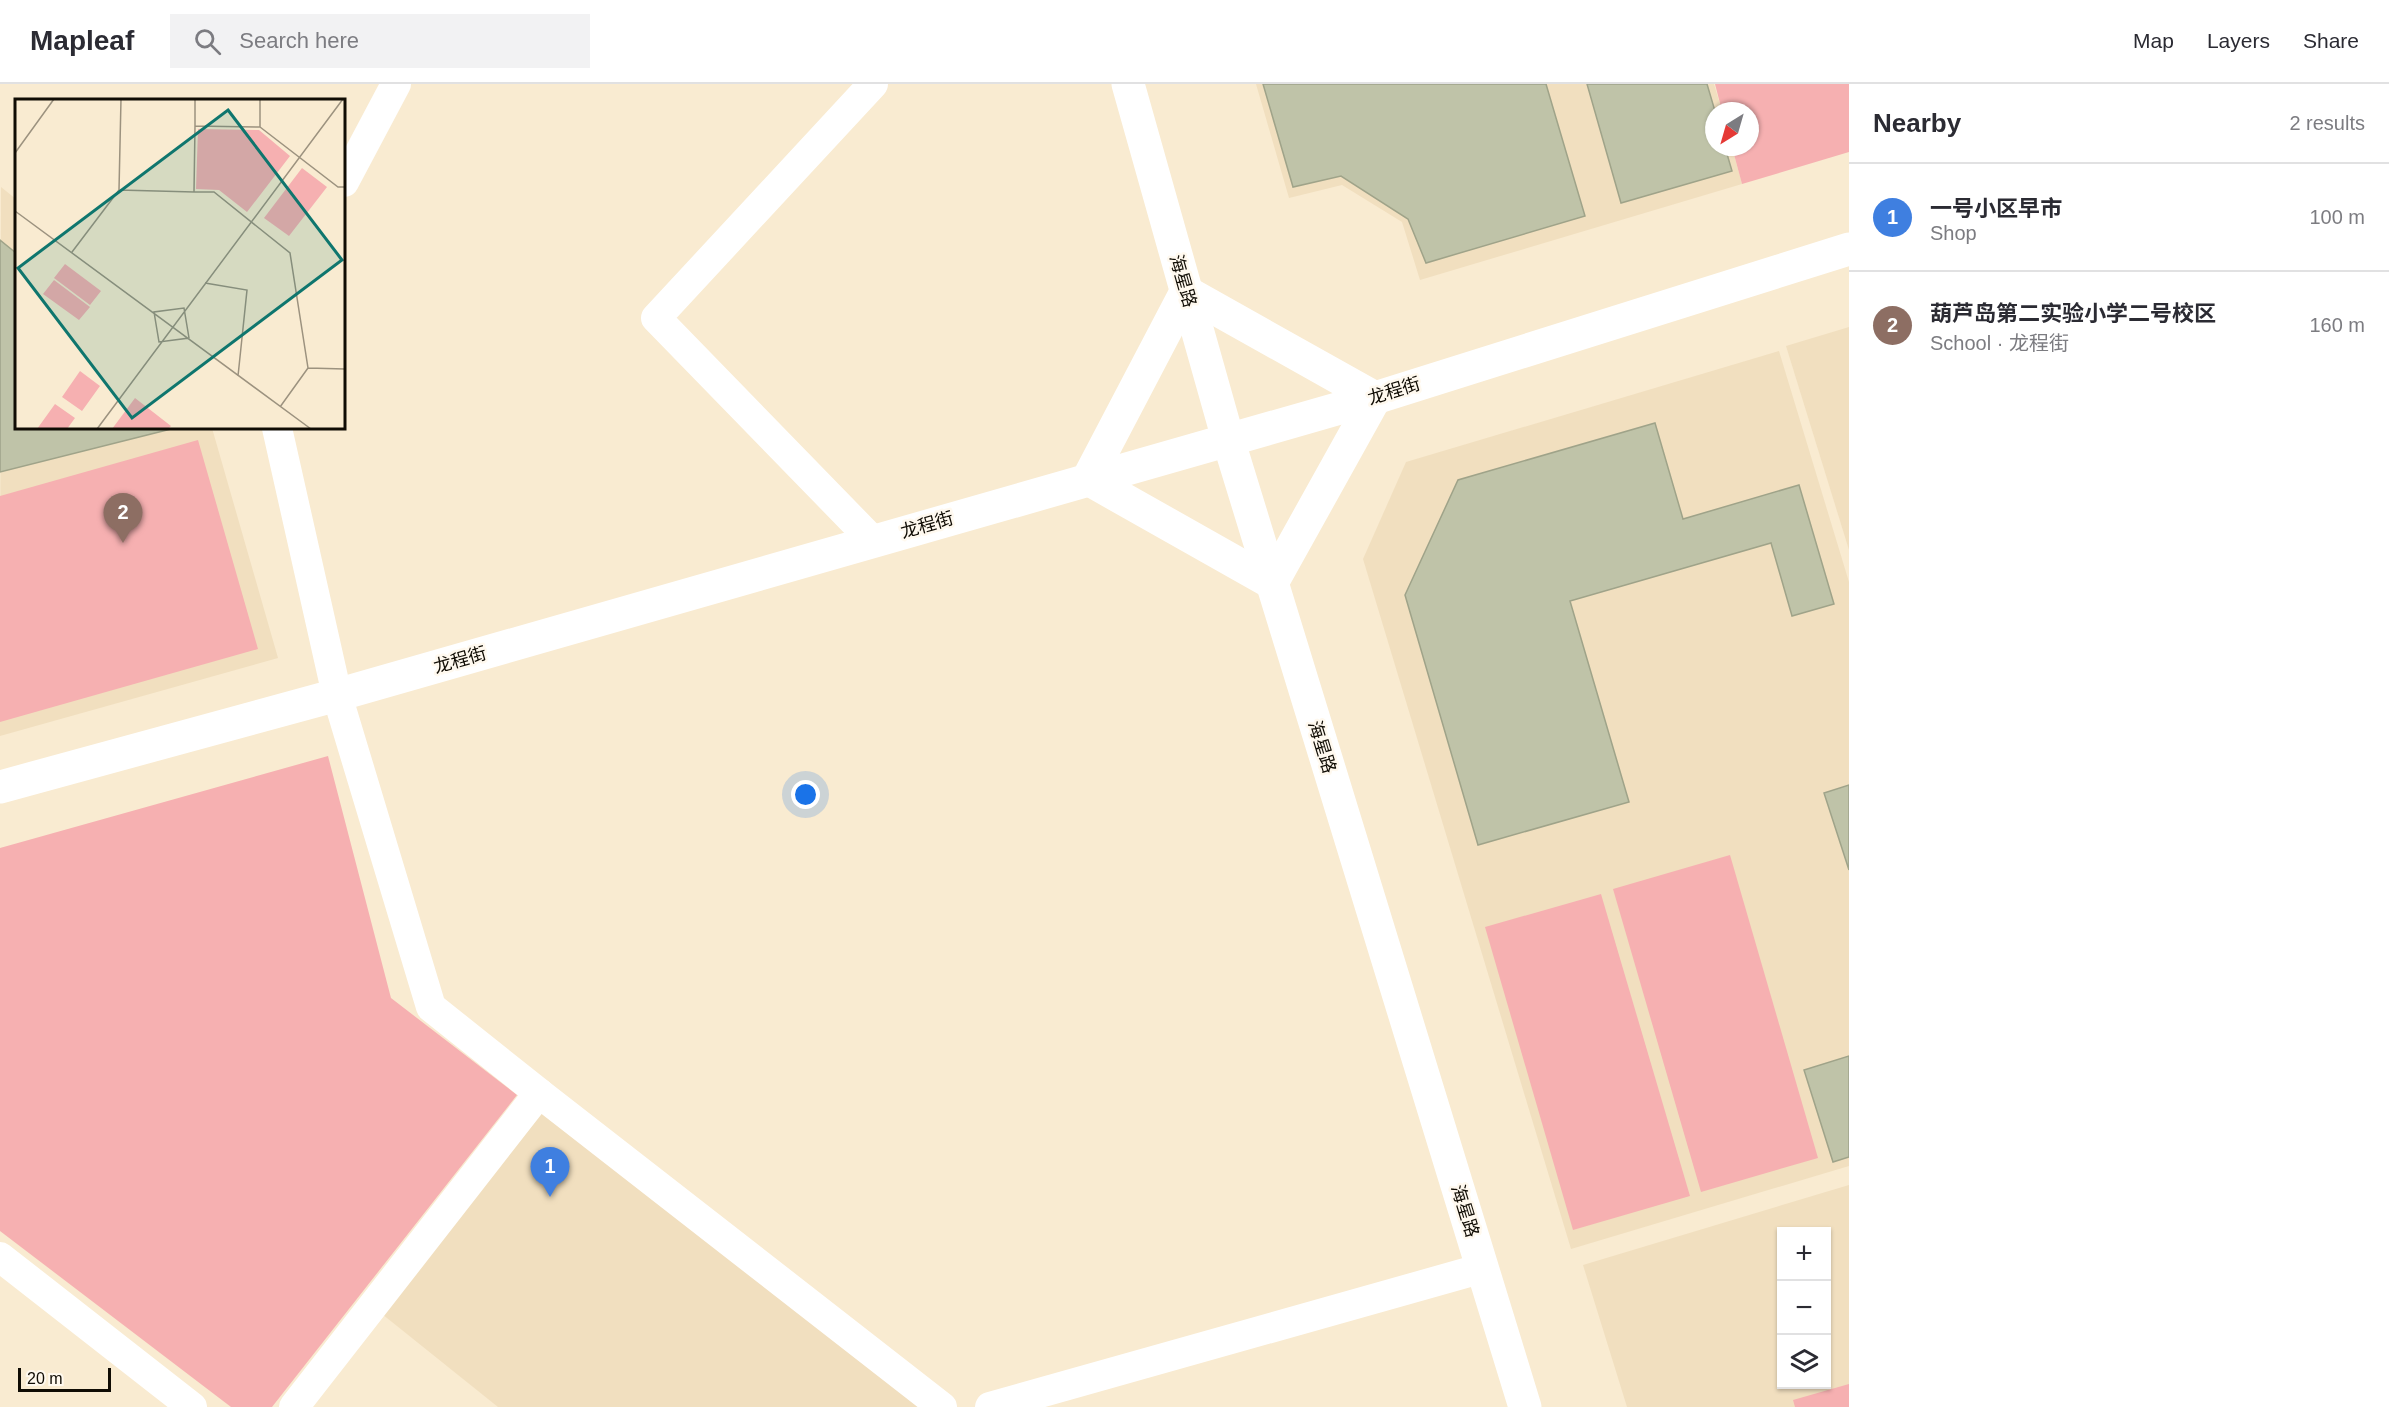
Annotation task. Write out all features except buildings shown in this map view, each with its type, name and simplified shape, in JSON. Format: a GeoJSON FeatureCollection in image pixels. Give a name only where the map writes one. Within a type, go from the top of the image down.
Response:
{"type":"FeatureCollection","features":[{"type":"Feature","properties":{"kind":"main road","name":"海星路"},"geometry":{"type":"LineString","coordinates":[[1128,84],[1228,439],[1525,1407]]}},
{"type":"Feature","properties":{"kind":"main road","name":"龙程街"},"geometry":{"type":"LineString","coordinates":[[0,787],[337,694],[1375,398],[1849,249]]}},
{"type":"Feature","properties":{"kind":"main road"},"geometry":{"type":"LineString","coordinates":[[1186,291],[1375,398],[1272,583],[1088,478],[1186,291]]}},
{"type":"Feature","properties":{"kind":"street"},"geometry":{"type":"LineString","coordinates":[[345,180],[396,84]]}},
{"type":"Feature","properties":{"kind":"street"},"geometry":{"type":"LineString","coordinates":[[873,84],[656,318],[873,541]]}},
{"type":"Feature","properties":{"kind":"street"},"geometry":{"type":"LineString","coordinates":[[277,429],[337,694],[431,1006],[942,1407]]}},
{"type":"Feature","properties":{"kind":"street"},"geometry":{"type":"LineString","coordinates":[[294,1407],[539,1093]]}},
{"type":"Feature","properties":{"kind":"street"},"geometry":{"type":"LineString","coordinates":[[0,1257],[192,1407]]}},
{"type":"Feature","properties":{"kind":"street"},"geometry":{"type":"LineString","coordinates":[[990,1407],[1483,1268]]}},
{"type":"Feature","properties":{"kind":"shaded area"},"geometry":{"type":"Polygon","coordinates":[[[1256,84],[1714,84],[1719,102],[1705,102],[1705,156],[1734,156],[1742,184],[1420,280],[1402,222],[1342,185],[1289,198],[1256,84]]]}},
{"type":"Feature","properties":{"kind":"shaded area"},"geometry":{"type":"Polygon","coordinates":[[[1715,84],[1849,84],[1849,152],[1742,184],[1734,156],[1759,156],[1759,102],[1720,102],[1715,84]]]}},
{"type":"Feature","properties":{"kind":"shaded area"},"geometry":{"type":"Polygon","coordinates":[[[1,187],[15,198],[15,429],[212,429],[278,658],[0,736],[1,187]]]}},
{"type":"Feature","properties":{"kind":"shaded area"},"geometry":{"type":"Polygon","coordinates":[[[1849,327],[1849,550],[1786,346],[1849,327]]]}},
{"type":"Feature","properties":{"kind":"shaded area"},"geometry":{"type":"Polygon","coordinates":[[[1779,351],[1849,582],[1849,1166],[1571,1249],[1363,559],[1406,462],[1779,351]]]}},
{"type":"Feature","properties":{"kind":"shaded area"},"geometry":{"type":"Polygon","coordinates":[[[198,440],[258,649],[0,722],[0,496],[198,440]]]}},
{"type":"Feature","properties":{"kind":"shaded area"},"geometry":{"type":"Polygon","coordinates":[[[328,756],[391,998],[517,1095],[272,1407],[231,1407],[0,1231],[0,848],[328,756]]]}},
{"type":"Feature","properties":{"kind":"shaded area"},"geometry":{"type":"Polygon","coordinates":[[[1730,855],[1818,1158],[1701,1192],[1613,889],[1730,855]]]}},
{"type":"Feature","properties":{"kind":"shaded area"},"geometry":{"type":"Polygon","coordinates":[[[1601,894],[1690,1196],[1573,1230],[1485,927],[1601,894]]]}},
{"type":"Feature","properties":{"kind":"shaded area"},"geometry":{"type":"Polygon","coordinates":[[[525,1096],[929,1407],[498,1407],[362,1298],[525,1096]]]}},
{"type":"Feature","properties":{"kind":"shaded area"},"geometry":{"type":"Polygon","coordinates":[[[1849,1185],[1849,1407],[1627,1407],[1583,1265],[1849,1185]]]}},
{"type":"Feature","properties":{"kind":"shaded area"},"geometry":{"type":"Polygon","coordinates":[[[1849,1384],[1849,1407],[1795,1407],[1793,1400],[1849,1384]]]}},
{"type":"Feature","properties":{"kind":"place","name":"葫芦岛第二实验小学二号校区"},"geometry":{"type":"Point","coordinates":[123,543]}},
{"type":"Feature","properties":{"kind":"place","name":"一号小区早市"},"geometry":{"type":"Point","coordinates":[550,1197]}}]}
